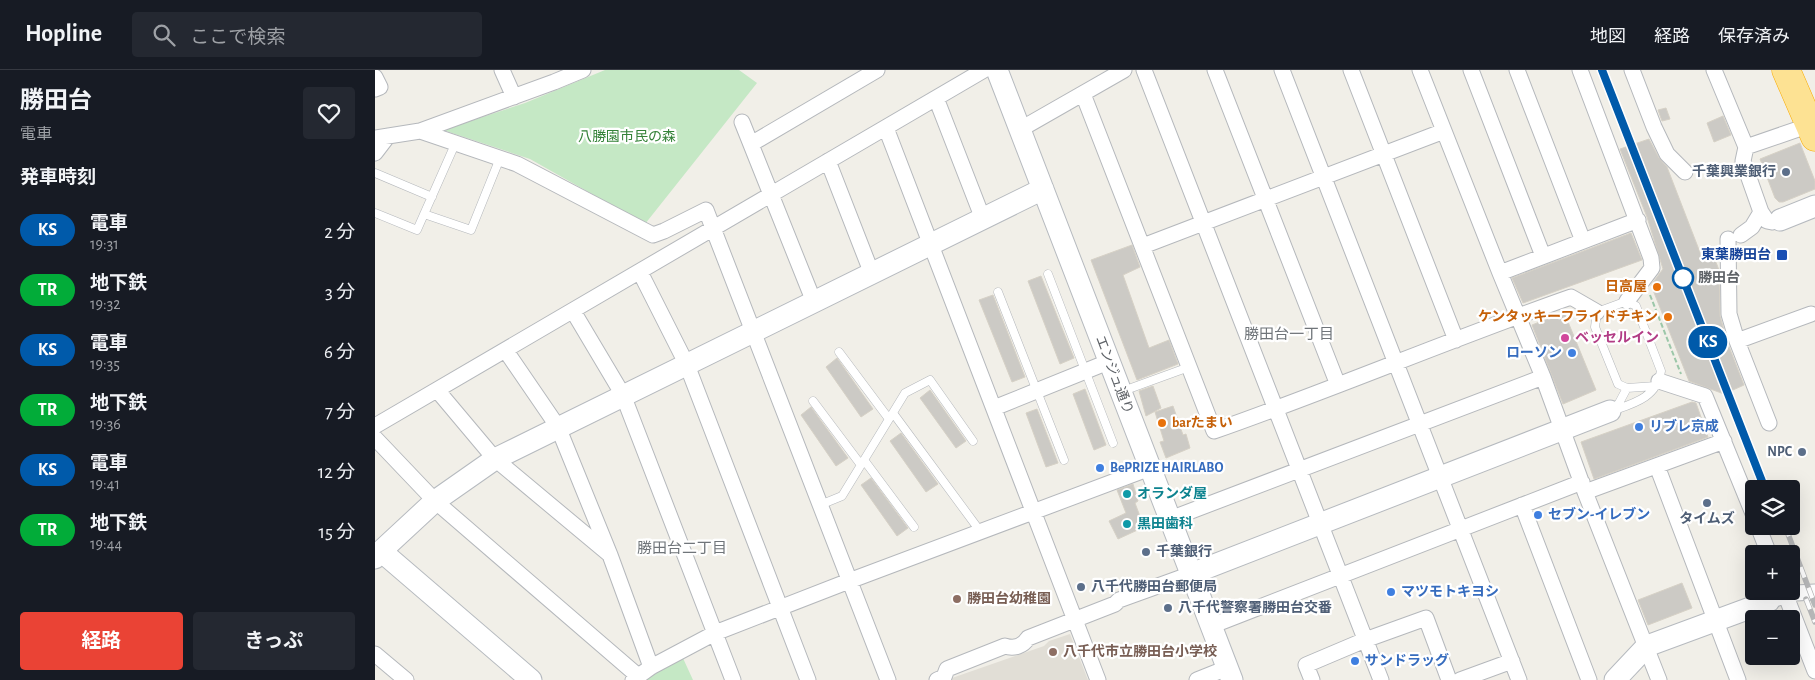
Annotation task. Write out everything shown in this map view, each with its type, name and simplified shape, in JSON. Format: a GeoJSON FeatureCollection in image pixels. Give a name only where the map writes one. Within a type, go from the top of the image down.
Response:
{"type":"FeatureCollection","features":[{"type":"Feature","properties":{"kind":"highway"},"geometry":{"type":"LineString","coordinates":[[1786,70],[1813,132]]}},
{"type":"Feature","properties":{"kind":"street"},"geometry":{"type":"LineString","coordinates":[[501,70],[514,97]]}},
{"type":"Feature","properties":{"kind":"street"},"geometry":{"type":"LineString","coordinates":[[375,154],[381,137],[420,130],[514,97],[583,70]]}},
{"type":"Feature","properties":{"kind":"street"},"geometry":{"type":"LineString","coordinates":[[375,426],[984,70]]}},
{"type":"Feature","properties":{"kind":"street","name":"エンジュ通り"},"geometry":{"type":"LineString","coordinates":[[997,70],[1108,362],[1230,674]]}},
{"type":"Feature","properties":{"kind":"street"},"geometry":{"type":"LineString","coordinates":[[1019,130],[1124,70]]}},
{"type":"Feature","properties":{"kind":"street"},"geometry":{"type":"LineString","coordinates":[[1144,70],[1381,680]]}},
{"type":"Feature","properties":{"kind":"street"},"geometry":{"type":"LineString","coordinates":[[1215,70],[1338,385]]}},
{"type":"Feature","properties":{"kind":"street"},"geometry":{"type":"LineString","coordinates":[[1283,70],[1519,680]]}},
{"type":"Feature","properties":{"kind":"street"},"geometry":{"type":"LineString","coordinates":[[1351,70],[1456,340]]}},
{"type":"Feature","properties":{"kind":"street"},"geometry":{"type":"LineString","coordinates":[[1420,70],[1543,377],[1659,680]]}},
{"type":"Feature","properties":{"kind":"street"},"geometry":{"type":"LineString","coordinates":[[1471,70],[1543,256]]}},
{"type":"Feature","properties":{"kind":"street"},"geometry":{"type":"LineString","coordinates":[[1517,70],[1583,241]]}},
{"type":"Feature","properties":{"kind":"street"},"geometry":{"type":"LineString","coordinates":[[1580,70],[1651,258],[1652,268],[1627,301]]}},
{"type":"Feature","properties":{"kind":"street"},"geometry":{"type":"LineString","coordinates":[[1632,70],[1654,127],[1667,154],[1685,172]]}},
{"type":"Feature","properties":{"kind":"street"},"geometry":{"type":"LineString","coordinates":[[1714,70],[1746,147],[1743,161],[1771,216]]}},
{"type":"Feature","properties":{"kind":"street"},"geometry":{"type":"LineString","coordinates":[[751,144],[873,71]]}},
{"type":"Feature","properties":{"kind":"street"},"geometry":{"type":"LineString","coordinates":[[375,77],[380,87],[375,89]]}},
{"type":"Feature","properties":{"kind":"street"},"geometry":{"type":"LineString","coordinates":[[1083,94],[1214,431],[1571,297],[1597,312]]}},
{"type":"Feature","properties":{"kind":"street"},"geometry":{"type":"LineString","coordinates":[[936,98],[983,219]]}},
{"type":"Feature","properties":{"kind":"street"},"geometry":{"type":"LineString","coordinates":[[742,122],[814,302]]}},
{"type":"Feature","properties":{"kind":"street"},"geometry":{"type":"LineString","coordinates":[[886,128],[1098,680]]}},
{"type":"Feature","properties":{"kind":"street"},"geometry":{"type":"LineString","coordinates":[[420,130],[517,164],[653,234],[706,210],[888,680]]}},
{"type":"Feature","properties":{"kind":"street"},"geometry":{"type":"LineString","coordinates":[[1143,246],[1444,131]]}},
{"type":"Feature","properties":{"kind":"street"},"geometry":{"type":"LineString","coordinates":[[1746,147],[1813,132]]}},
{"type":"Feature","properties":{"kind":"street"},"geometry":{"type":"LineString","coordinates":[[828,162],[872,274]]}},
{"type":"Feature","properties":{"kind":"street"},"geometry":{"type":"LineString","coordinates":[[531,680],[378,553],[435,501],[495,458],[1043,189]]}},
{"type":"Feature","properties":{"kind":"street"},"geometry":{"type":"LineString","coordinates":[[1769,423],[1737,341],[1729,314],[1734,237],[1771,216],[1815,206]]}},
{"type":"Feature","properties":{"kind":"street"},"geometry":{"type":"LineString","coordinates":[[1500,272],[1638,220]]}},
{"type":"Feature","properties":{"kind":"street"},"geometry":{"type":"LineString","coordinates":[[640,272],[687,364],[808,680]]}},
{"type":"Feature","properties":{"kind":"street"},"geometry":{"type":"LineString","coordinates":[[573,311],[623,396],[733,680]]}},
{"type":"Feature","properties":{"kind":"street"},"geometry":{"type":"LineString","coordinates":[[1737,341],[1811,314]]}},
{"type":"Feature","properties":{"kind":"street"},"geometry":{"type":"LineString","coordinates":[[506,351],[558,427],[610,555],[651,667]]}},
{"type":"Feature","properties":{"kind":"street"},"geometry":{"type":"LineString","coordinates":[[994,408],[1108,362]]}},
{"type":"Feature","properties":{"kind":"street"},"geometry":{"type":"LineString","coordinates":[[1170,519],[1543,377]]}},
{"type":"Feature","properties":{"kind":"street"},"geometry":{"type":"LineString","coordinates":[[1657,384],[1705,396],[1745,494]]}},
{"type":"Feature","properties":{"kind":"street"},"geometry":{"type":"LineString","coordinates":[[437,390],[495,458],[610,555]]}},
{"type":"Feature","properties":{"kind":"street"},"geometry":{"type":"LineString","coordinates":[[937,680],[944,677],[947,669],[1005,646],[1011,648],[1025,644],[1029,638],[1128,597],[1611,411]]}},
{"type":"Feature","properties":{"kind":"street"},"geometry":{"type":"LineString","coordinates":[[375,438],[435,501],[636,678],[651,667],[715,633],[1150,468]]}},
{"type":"Feature","properties":{"kind":"street"},"geometry":{"type":"LineString","coordinates":[[1211,626],[1522,505],[1657,466],[1724,441]]}},
{"type":"Feature","properties":{"kind":"street"},"geometry":{"type":"LineString","coordinates":[[1657,466],[1737,680]]}},
{"type":"Feature","properties":{"kind":"street"},"geometry":{"type":"LineString","coordinates":[[1522,505],[1589,680]]}},
{"type":"Feature","properties":{"kind":"street"},"geometry":{"type":"LineString","coordinates":[[1800,594],[1815,592]]}},
{"type":"Feature","properties":{"kind":"street"},"geometry":{"type":"LineString","coordinates":[[1615,680],[1647,646],[1769,600]]}},
{"type":"Feature","properties":{"kind":"street"},"geometry":{"type":"LineString","coordinates":[[1781,600],[1815,671]]}},
{"type":"Feature","properties":{"kind":"street"},"geometry":{"type":"LineString","coordinates":[[1312,680],[1306,664],[1426,618],[1449,680]]}},
{"type":"Feature","properties":{"kind":"street"},"geometry":{"type":"LineString","coordinates":[[375,654],[406,680]]}},
{"type":"Feature","properties":{"kind":"street"},"geometry":{"type":"LineString","coordinates":[[1460,680],[1512,661]]}},
{"type":"Feature","properties":{"kind":"street"},"geometry":{"type":"LineString","coordinates":[[1197,680],[1230,674]]}},
{"type":"Feature","properties":{"kind":"lane"},"geometry":{"type":"LineString","coordinates":[[375,213],[417,230],[456,142]]}},
{"type":"Feature","properties":{"kind":"lane"},"geometry":{"type":"LineString","coordinates":[[424,214],[471,230],[500,158]]}},
{"type":"Feature","properties":{"kind":"lane"},"geometry":{"type":"LineString","coordinates":[[375,173],[432,196]]}},
{"type":"Feature","properties":{"kind":"lane"},"geometry":{"type":"LineString","coordinates":[[1048,274],[1113,443]]}},
{"type":"Feature","properties":{"kind":"lane"},"geometry":{"type":"LineString","coordinates":[[998,292],[1065,460]]}},
{"type":"Feature","properties":{"kind":"lane"},"geometry":{"type":"LineString","coordinates":[[1611,411],[1635,403],[1646,396],[1657,384],[1661,370],[1636,306],[1627,301],[1597,312],[1595,326],[1618,384],[1627,388],[1657,384]]}},
{"type":"Feature","properties":{"kind":"lane"},"geometry":{"type":"LineString","coordinates":[[839,352],[980,531]]}},
{"type":"Feature","properties":{"kind":"lane"},"geometry":{"type":"LineString","coordinates":[[1120,392],[1189,368]]}},
{"type":"Feature","properties":{"kind":"lane"},"geometry":{"type":"LineString","coordinates":[[820,505],[842,496],[905,393],[930,380],[973,442]]}},
{"type":"Feature","properties":{"kind":"lane"},"geometry":{"type":"LineString","coordinates":[[1611,411],[1619,403],[1627,388]]}},
{"type":"Feature","properties":{"kind":"lane"},"geometry":{"type":"LineString","coordinates":[[813,401],[914,526]]}},
{"type":"Feature","properties":{"kind":"path"},"geometry":{"type":"LineString","coordinates":[[1663,329],[1668,328]]}},
{"type":"Feature","properties":{"kind":"shaded area","name":"八千代市立勝田台小学校"},"geometry":{"type":"Polygon","coordinates":[[[1070,634],[1088,680],[951,680],[952,678],[1044,646],[1049,641],[1070,634]]]}},
{"type":"Feature","properties":{"kind":"green space","name":"八勝園市民の森"},"geometry":{"type":"Polygon","coordinates":[[[605,70],[739,70],[757,83],[645,224],[530,159],[443,130],[525,103],[605,70]]]}},
{"type":"Feature","properties":{"kind":"green space"},"geometry":{"type":"Polygon","coordinates":[[[682,656],[693,680],[638,680],[682,656]]]}},
{"type":"Feature","properties":{"kind":"building"},"geometry":{"type":"Polygon","coordinates":[[[1666,108],[1670,119],[1662,121],[1658,110],[1666,108]]]}},
{"type":"Feature","properties":{"kind":"building"},"geometry":{"type":"Polygon","coordinates":[[[1723,116],[1731,135],[1714,142],[1707,123],[1723,116]]]}},
{"type":"Feature","properties":{"kind":"building"},"geometry":{"type":"Polygon","coordinates":[[[1649,139],[1659,158],[1667,167],[1703,260],[1714,257],[1719,270],[1720,316],[1728,344],[1744,385],[1724,394],[1689,381],[1651,285],[1663,269],[1647,217],[1620,149],[1649,139]]]}},
{"type":"Feature","properties":{"kind":"building"},"geometry":{"type":"Polygon","coordinates":[[[1800,143],[1815,181],[1815,189],[1779,202],[1775,198],[1760,159],[1800,143]]]}},
{"type":"Feature","properties":{"kind":"building"},"geometry":{"type":"Polygon","coordinates":[[[1631,233],[1642,260],[1523,303],[1512,278],[1631,233]]]}},
{"type":"Feature","properties":{"kind":"building"},"geometry":{"type":"Polygon","coordinates":[[[1132,245],[1140,267],[1123,275],[1149,348],[1169,340],[1178,364],[1137,380],[1091,260],[1132,245]]]}},
{"type":"Feature","properties":{"kind":"building"},"geometry":{"type":"Polygon","coordinates":[[[1041,276],[1074,358],[1060,364],[1028,281],[1041,276]]]}},
{"type":"Feature","properties":{"kind":"building"},"geometry":{"type":"Polygon","coordinates":[[[993,295],[1025,377],[1012,382],[979,300],[993,295]]]}},
{"type":"Feature","properties":{"kind":"building"},"geometry":{"type":"Polygon","coordinates":[[[1564,312],[1596,390],[1563,404],[1532,325],[1564,312]]]}},
{"type":"Feature","properties":{"kind":"building"},"geometry":{"type":"Polygon","coordinates":[[[837,358],[873,409],[861,417],[826,367],[837,358]]]}},
{"type":"Feature","properties":{"kind":"building"},"geometry":{"type":"Polygon","coordinates":[[[1153,386],[1161,408],[1146,416],[1139,391],[1153,386]]]}},
{"type":"Feature","properties":{"kind":"building"},"geometry":{"type":"Polygon","coordinates":[[[1085,389],[1106,445],[1094,450],[1073,394],[1085,389]]]}},
{"type":"Feature","properties":{"kind":"building"},"geometry":{"type":"Polygon","coordinates":[[[930,390],[966,441],[956,448],[920,398],[930,390]]]}},
{"type":"Feature","properties":{"kind":"building"},"geometry":{"type":"Polygon","coordinates":[[[1692,402],[1696,403],[1708,437],[1594,479],[1581,442],[1692,402]]]}},
{"type":"Feature","properties":{"kind":"building"},"geometry":{"type":"Polygon","coordinates":[[[1173,406],[1183,435],[1186,434],[1190,448],[1166,458],[1160,442],[1164,441],[1155,412],[1173,406]]]}},
{"type":"Feature","properties":{"kind":"building"},"geometry":{"type":"Polygon","coordinates":[[[811,407],[848,458],[836,466],[801,415],[811,407]]]}},
{"type":"Feature","properties":{"kind":"building"},"geometry":{"type":"Polygon","coordinates":[[[1037,409],[1058,463],[1046,467],[1026,413],[1037,409]]]}},
{"type":"Feature","properties":{"kind":"building"},"geometry":{"type":"Polygon","coordinates":[[[901,433],[938,484],[926,492],[890,441],[901,433]]]}},
{"type":"Feature","properties":{"kind":"building"},"geometry":{"type":"Polygon","coordinates":[[[871,478],[908,528],[897,536],[861,485],[871,478]]]}},
{"type":"Feature","properties":{"kind":"building","name":"黒田歯科"},"geometry":{"type":"Polygon","coordinates":[[[1133,484],[1138,501],[1135,503],[1144,527],[1118,539],[1109,521],[1126,513],[1117,490],[1133,484]]]}},
{"type":"Feature","properties":{"kind":"building"},"geometry":{"type":"Polygon","coordinates":[[[1682,583],[1692,608],[1648,625],[1638,600],[1682,583]]]}},
{"type":"Feature","properties":{"kind":"railway"},"geometry":{"type":"LineString","coordinates":[[1602,70],[1761,480]]}},
{"type":"Feature","properties":{"kind":"railway"},"geometry":{"type":"LineString","coordinates":[[1788,535],[1815,605]]}},
{"type":"Feature","properties":{"kind":"railway"},"geometry":{"type":"LineString","coordinates":[[1806,599],[1815,622]]}},
{"type":"Feature","properties":{"kind":"train","name":"KS"},"geometry":{"type":"LineString","coordinates":[[1602,70],[1762,480]]}},
{"type":"Feature","properties":{"kind":"place","name":"千葉興業銀行"},"geometry":{"type":"Point","coordinates":[1786,172]}},
{"type":"Feature","properties":{"kind":"place","name":"東葉勝田台"},"geometry":{"type":"Point","coordinates":[1782,255]}},
{"type":"Feature","properties":{"kind":"place","name":"勝田台"},"geometry":{"type":"Point","coordinates":[1683,278]}},
{"type":"Feature","properties":{"kind":"place","name":"日高屋"},"geometry":{"type":"Point","coordinates":[1657,287]}},
{"type":"Feature","properties":{"kind":"place","name":"ケンタッキーフライドチキン"},"geometry":{"type":"Point","coordinates":[1668,317]}},
{"type":"Feature","properties":{"kind":"place","name":"ベッセルイン"},"geometry":{"type":"Point","coordinates":[1565,338]}},
{"type":"Feature","properties":{"kind":"place","name":"ローソン"},"geometry":{"type":"Point","coordinates":[1572,353]}},
{"type":"Feature","properties":{"kind":"place","name":"barたまい"},"geometry":{"type":"Point","coordinates":[1162,423]}},
{"type":"Feature","properties":{"kind":"place","name":"リブレ京成"},"geometry":{"type":"Point","coordinates":[1639,427]}},
{"type":"Feature","properties":{"kind":"place","name":"NPC"},"geometry":{"type":"Point","coordinates":[1802,452]}},
{"type":"Feature","properties":{"kind":"place","name":"BePRIZE HAIRLABO"},"geometry":{"type":"Point","coordinates":[1100,468]}},
{"type":"Feature","properties":{"kind":"place","name":"オランダ屋"},"geometry":{"type":"Point","coordinates":[1127,494]}},
{"type":"Feature","properties":{"kind":"place","name":"タイムズ"},"geometry":{"type":"Point","coordinates":[1707,503]}},
{"type":"Feature","properties":{"kind":"place","name":"セブン-イレブン"},"geometry":{"type":"Point","coordinates":[1538,515]}},
{"type":"Feature","properties":{"kind":"place","name":"黒田歯科"},"geometry":{"type":"Point","coordinates":[1127,524]}},
{"type":"Feature","properties":{"kind":"place","name":"千葉銀行"},"geometry":{"type":"Point","coordinates":[1146,552]}},
{"type":"Feature","properties":{"kind":"place","name":"八千代勝田台郵便局"},"geometry":{"type":"Point","coordinates":[1081,587]}},
{"type":"Feature","properties":{"kind":"place","name":"マツモトキヨシ"},"geometry":{"type":"Point","coordinates":[1391,592]}},
{"type":"Feature","properties":{"kind":"place","name":"勝田台幼稚園"},"geometry":{"type":"Point","coordinates":[957,599]}},
{"type":"Feature","properties":{"kind":"place","name":"八千代警察署勝田台交番"},"geometry":{"type":"Point","coordinates":[1168,608]}},
{"type":"Feature","properties":{"kind":"place","name":"八千代市立勝田台小学校"},"geometry":{"type":"Point","coordinates":[1053,652]}},
{"type":"Feature","properties":{"kind":"place","name":"サンドラッグ"},"geometry":{"type":"Point","coordinates":[1355,661]}},
{"type":"Feature","properties":{"kind":"district","name":"勝田台一丁目"},"geometry":{"type":"Point","coordinates":[1289,334]}},
{"type":"Feature","properties":{"kind":"district","name":"勝田台二丁目"},"geometry":{"type":"Point","coordinates":[682,548]}}]}
